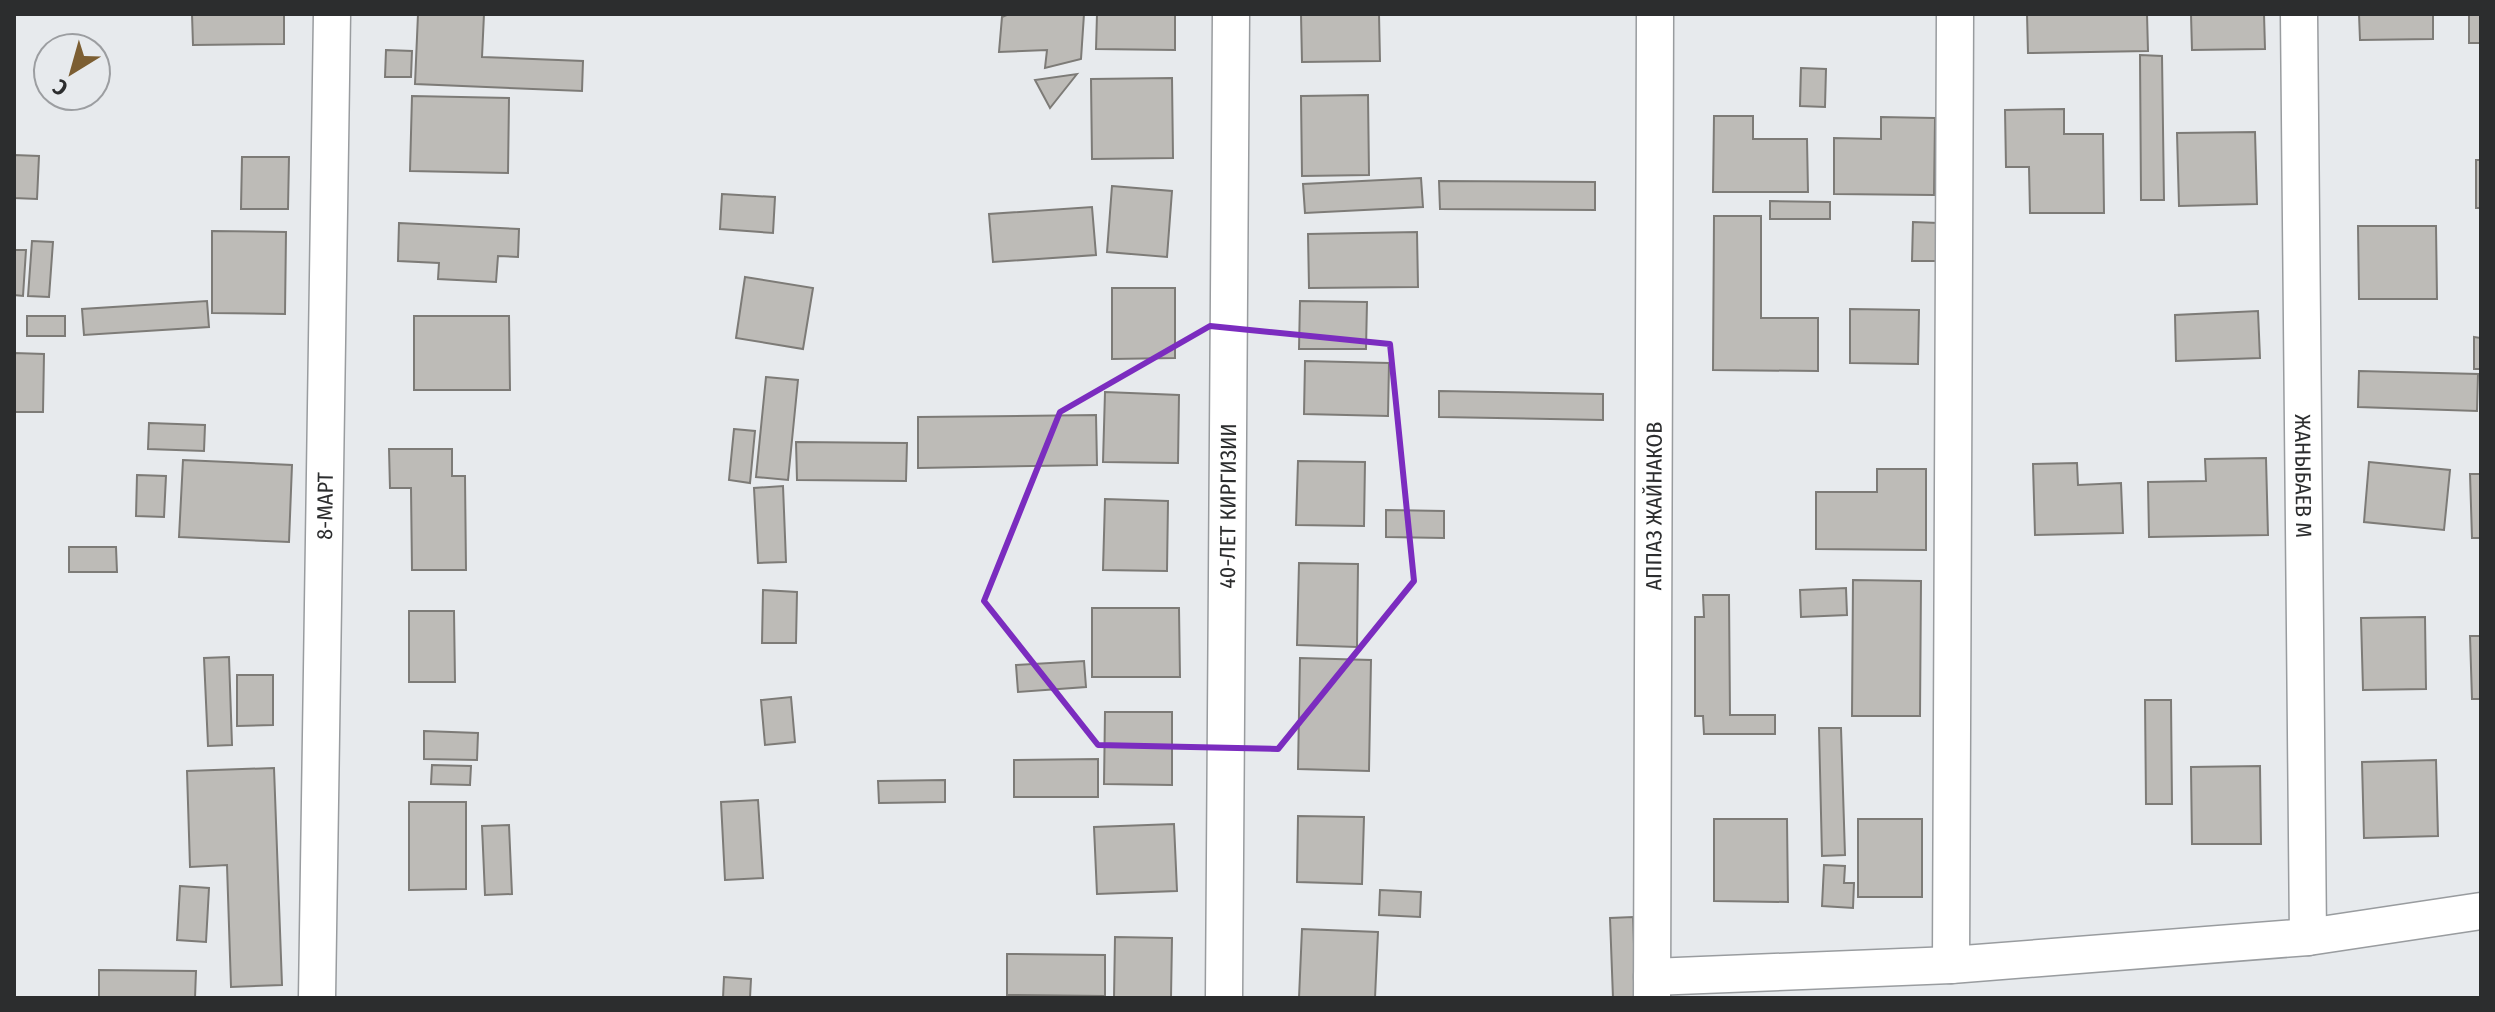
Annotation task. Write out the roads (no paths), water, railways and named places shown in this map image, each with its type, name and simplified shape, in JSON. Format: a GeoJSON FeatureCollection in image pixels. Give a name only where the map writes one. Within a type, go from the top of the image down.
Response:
{"type":"FeatureCollection","features":[{"type":"Feature","properties":{"kind":"street","name":"8-МАРТ"},"geometry":{"type":"LineString","coordinates":[[317,998],[332,14]]}},
{"type":"Feature","properties":{"kind":"street","name":"40-ЛЕТ КИРГИЗИИ"},"geometry":{"type":"LineString","coordinates":[[1224,998],[1231,14]]}},
{"type":"Feature","properties":{"kind":"street","name":"АППАЗ ЖАЙНАКОВ"},"geometry":{"type":"LineString","coordinates":[[1652,988],[1655,14]]}},
{"type":"Feature","properties":{"kind":"street"},"geometry":{"type":"LineString","coordinates":[[1951,965],[1955,14]]}},
{"type":"Feature","properties":{"kind":"street","name":"ЖАНЫБАЕВ М"},"geometry":{"type":"LineString","coordinates":[[2299,14],[2308,937]]}},
{"type":"Feature","properties":{"kind":"street"},"geometry":{"type":"LineString","coordinates":[[1652,988],[2308,937],[2481,911]]}}]}
